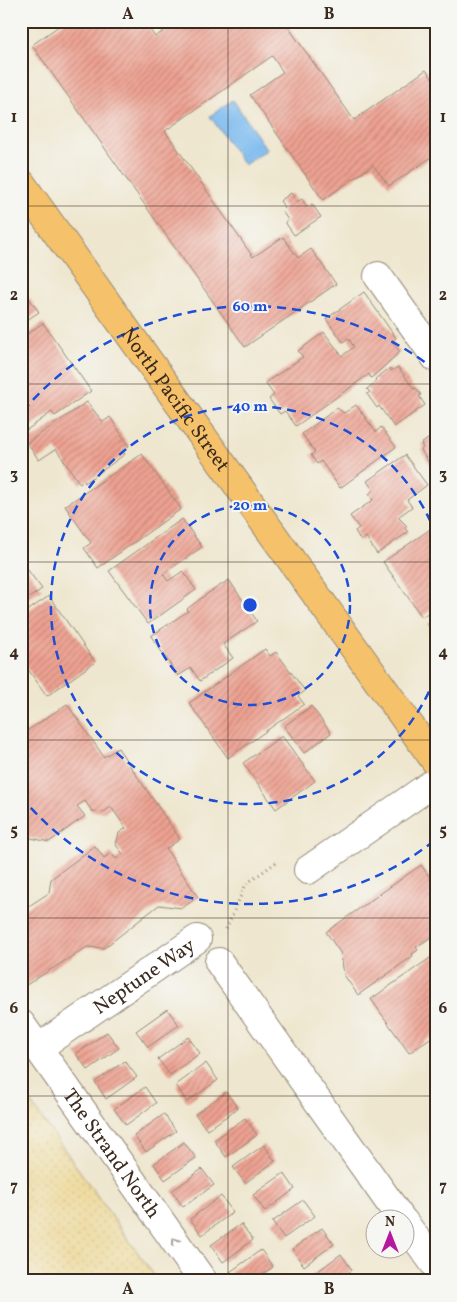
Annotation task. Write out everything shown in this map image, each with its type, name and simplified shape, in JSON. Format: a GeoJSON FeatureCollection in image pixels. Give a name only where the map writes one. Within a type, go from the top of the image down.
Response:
{"type":"FeatureCollection","features":[{"type":"Feature","properties":{"kind":"main road","name":"North Pacific Street"},"geometry":{"type":"LineString","coordinates":[[21,183],[436,762]]}},
{"type":"Feature","properties":{"kind":"street"},"geometry":{"type":"LineString","coordinates":[[378,276],[436,358]]}},
{"type":"Feature","properties":{"kind":"street"},"geometry":{"type":"LineString","coordinates":[[308,870],[436,781]]}},
{"type":"Feature","properties":{"kind":"street","name":"Neptune Way"},"geometry":{"type":"LineString","coordinates":[[38,1048],[197,939]]}},
{"type":"Feature","properties":{"kind":"street"},"geometry":{"type":"LineString","coordinates":[[219,962],[395,1210]]}},
{"type":"Feature","properties":{"kind":"street","name":"The Strand North"},"geometry":{"type":"LineString","coordinates":[[21,1024],[203,1281]]}},
{"type":"Feature","properties":{"kind":"street"},"geometry":{"type":"LineString","coordinates":[[414,1236],[436,1266]]}},
{"type":"Feature","properties":{"kind":"path","name":"Neptune Way"},"geometry":{"type":"LineString","coordinates":[[197,939],[204,936],[211,947],[221,941],[246,884],[293,851],[308,870]]}},
{"type":"Feature","properties":{"kind":"sand"},"geometry":{"type":"Polygon","coordinates":[[[21,1089],[158,1281],[21,1281],[21,1089]]]}},
{"type":"Feature","properties":{"kind":"water"},"geometry":{"type":"Polygon","coordinates":[[[233,100],[267,150],[244,165],[210,116],[233,100]]]}},
{"type":"Feature","properties":{"kind":"building"},"geometry":{"type":"Polygon","coordinates":[[[66,21],[144,21],[155,37],[178,21],[284,21],[354,120],[426,70],[436,83],[436,154],[389,186],[373,165],[323,200],[250,95],[283,72],[272,56],[165,131],[253,257],[283,237],[298,258],[311,249],[336,284],[245,347],[32,45],[66,21]]]}},
{"type":"Feature","properties":{"kind":"building"},"geometry":{"type":"Polygon","coordinates":[[[291,193],[297,202],[302,199],[307,207],[312,204],[321,217],[294,235],[285,222],[288,220],[282,211],[285,208],[280,201],[291,193]]]}},
{"type":"Feature","properties":{"kind":"building"},"geometry":{"type":"Polygon","coordinates":[[[21,287],[39,312],[21,324],[21,287]]]}},
{"type":"Feature","properties":{"kind":"building"},"geometry":{"type":"Polygon","coordinates":[[[364,292],[396,338],[392,341],[400,352],[371,378],[369,374],[296,426],[285,411],[280,414],[269,399],[274,395],[265,383],[303,357],[298,351],[324,332],[342,356],[354,347],[348,338],[343,342],[326,319],[364,292]]]}},
{"type":"Feature","properties":{"kind":"building"},"geometry":{"type":"Polygon","coordinates":[[[43,323],[91,391],[55,416],[52,412],[21,434],[21,338],[43,323]]]}},
{"type":"Feature","properties":{"kind":"building"},"geometry":{"type":"Polygon","coordinates":[[[398,367],[414,389],[416,388],[421,395],[419,396],[425,405],[394,427],[379,406],[377,408],[367,394],[370,392],[367,389],[377,381],[375,379],[390,368],[391,371],[398,367]]]}},
{"type":"Feature","properties":{"kind":"building"},"geometry":{"type":"Polygon","coordinates":[[[87,402],[103,422],[110,417],[129,446],[122,450],[125,454],[85,483],[84,480],[80,484],[56,449],[39,460],[27,443],[87,402]]]}},
{"type":"Feature","properties":{"kind":"building"},"geometry":{"type":"Polygon","coordinates":[[[356,405],[376,432],[381,427],[396,447],[340,488],[321,461],[317,464],[311,455],[315,452],[302,434],[337,408],[344,413],[356,405]]]}},
{"type":"Feature","properties":{"kind":"building"},"geometry":{"type":"Polygon","coordinates":[[[436,433],[436,475],[421,450],[423,448],[421,444],[436,433]]]}},
{"type":"Feature","properties":{"kind":"building"},"geometry":{"type":"Polygon","coordinates":[[[142,454],[181,509],[98,568],[84,548],[91,543],[65,506],[142,454]]]}},
{"type":"Feature","properties":{"kind":"building"},"geometry":{"type":"Polygon","coordinates":[[[405,455],[427,485],[407,500],[412,507],[398,517],[407,526],[405,528],[408,532],[377,554],[366,537],[361,541],[355,531],[359,528],[350,516],[373,500],[369,494],[373,490],[367,481],[405,455]]]}},
{"type":"Feature","properties":{"kind":"building"},"geometry":{"type":"Polygon","coordinates":[[[182,519],[202,547],[163,574],[168,581],[183,571],[196,590],[148,624],[109,571],[182,519]]]}},
{"type":"Feature","properties":{"kind":"building"},"geometry":{"type":"Polygon","coordinates":[[[436,525],[436,607],[422,617],[383,562],[436,525]]]}},
{"type":"Feature","properties":{"kind":"building"},"geometry":{"type":"Polygon","coordinates":[[[21,561],[42,589],[21,603],[21,561]]]}},
{"type":"Feature","properties":{"kind":"building"},"geometry":{"type":"Polygon","coordinates":[[[229,580],[257,621],[223,644],[233,658],[200,681],[191,668],[178,676],[151,636],[229,580]]]}},
{"type":"Feature","properties":{"kind":"building"},"geometry":{"type":"Polygon","coordinates":[[[49,596],[95,662],[47,696],[27,668],[21,672],[21,615],[49,596]]]}},
{"type":"Feature","properties":{"kind":"building"},"geometry":{"type":"Polygon","coordinates":[[[436,619],[436,635],[428,624],[436,619]]]}},
{"type":"Feature","properties":{"kind":"building"},"geometry":{"type":"Polygon","coordinates":[[[265,649],[270,656],[276,652],[305,691],[298,696],[304,704],[228,758],[189,703],[265,649]]]}},
{"type":"Feature","properties":{"kind":"building"},"geometry":{"type":"Polygon","coordinates":[[[67,704],[104,757],[118,748],[180,839],[166,849],[198,897],[182,908],[159,905],[104,948],[87,947],[23,987],[21,983],[21,911],[49,893],[51,879],[95,846],[104,858],[111,853],[116,859],[123,854],[116,845],[119,833],[126,828],[111,807],[104,812],[92,811],[85,801],[77,806],[85,816],[49,842],[31,838],[21,844],[21,735],[67,704]]]}},
{"type":"Feature","properties":{"kind":"building"},"geometry":{"type":"Polygon","coordinates":[[[311,706],[331,733],[304,753],[284,726],[311,706]]]}},
{"type":"Feature","properties":{"kind":"building"},"geometry":{"type":"Polygon","coordinates":[[[282,736],[315,781],[276,809],[243,763],[282,736]]]}},
{"type":"Feature","properties":{"kind":"building"},"geometry":{"type":"Polygon","coordinates":[[[421,865],[436,886],[436,934],[416,947],[418,950],[412,954],[413,956],[358,995],[344,975],[341,954],[326,932],[421,865]]]}},
{"type":"Feature","properties":{"kind":"building"},"geometry":{"type":"Polygon","coordinates":[[[436,954],[436,1034],[409,1053],[371,999],[436,954]]]}},
{"type":"Feature","properties":{"kind":"building"},"geometry":{"type":"Polygon","coordinates":[[[167,1009],[179,1025],[148,1047],[136,1031],[167,1009]]]}},
{"type":"Feature","properties":{"kind":"building"},"geometry":{"type":"Polygon","coordinates":[[[107,1032],[119,1048],[88,1070],[76,1054],[107,1032]]]}},
{"type":"Feature","properties":{"kind":"building"},"geometry":{"type":"Polygon","coordinates":[[[188,1037],[200,1053],[170,1075],[158,1059],[188,1037]]]}},
{"type":"Feature","properties":{"kind":"building"},"geometry":{"type":"Polygon","coordinates":[[[125,1061],[137,1077],[106,1099],[95,1082],[125,1061]]]}},
{"type":"Feature","properties":{"kind":"building"},"geometry":{"type":"Polygon","coordinates":[[[206,1063],[218,1080],[187,1102],[176,1085],[206,1063]]]}},
{"type":"Feature","properties":{"kind":"building"},"geometry":{"type":"Polygon","coordinates":[[[145,1087],[156,1103],[126,1125],[114,1109],[145,1087]]]}},
{"type":"Feature","properties":{"kind":"building"},"geometry":{"type":"Polygon","coordinates":[[[226,1092],[238,1108],[207,1130],[195,1114],[226,1092]]]}},
{"type":"Feature","properties":{"kind":"building"},"geometry":{"type":"Polygon","coordinates":[[[164,1114],[176,1131],[146,1152],[134,1136],[164,1114]]]}},
{"type":"Feature","properties":{"kind":"building"},"geometry":{"type":"Polygon","coordinates":[[[245,1118],[257,1135],[226,1157],[214,1140],[245,1118]]]}},
{"type":"Feature","properties":{"kind":"building"},"geometry":{"type":"Polygon","coordinates":[[[184,1142],[196,1158],[165,1180],[154,1164],[184,1142]]]}},
{"type":"Feature","properties":{"kind":"building"},"geometry":{"type":"Polygon","coordinates":[[[264,1145],[275,1161],[245,1183],[233,1167],[264,1145]]]}},
{"type":"Feature","properties":{"kind":"building"},"geometry":{"type":"Polygon","coordinates":[[[202,1169],[214,1185],[183,1207],[172,1191],[202,1169]]]}},
{"type":"Feature","properties":{"kind":"building"},"geometry":{"type":"Polygon","coordinates":[[[284,1173],[295,1189],[265,1211],[253,1195],[284,1173]]]}},
{"type":"Feature","properties":{"kind":"building"},"geometry":{"type":"Polygon","coordinates":[[[221,1196],[233,1212],[202,1235],[190,1219],[221,1196]]]}},
{"type":"Feature","properties":{"kind":"building"},"geometry":{"type":"Polygon","coordinates":[[[303,1200],[315,1216],[284,1238],[272,1222],[303,1200]]]}},
{"type":"Feature","properties":{"kind":"building"},"geometry":{"type":"Polygon","coordinates":[[[241,1224],[253,1240],[223,1262],[211,1245],[241,1224]]]}},
{"type":"Feature","properties":{"kind":"building"},"geometry":{"type":"Polygon","coordinates":[[[322,1228],[334,1244],[304,1266],[292,1249],[322,1228]]]}},
{"type":"Feature","properties":{"kind":"building"},"geometry":{"type":"Polygon","coordinates":[[[261,1250],[273,1267],[253,1281],[237,1281],[230,1272],[261,1250]]]}},
{"type":"Feature","properties":{"kind":"building"},"geometry":{"type":"Polygon","coordinates":[[[341,1254],[352,1270],[338,1281],[313,1281],[310,1277],[341,1254]]]}}]}
